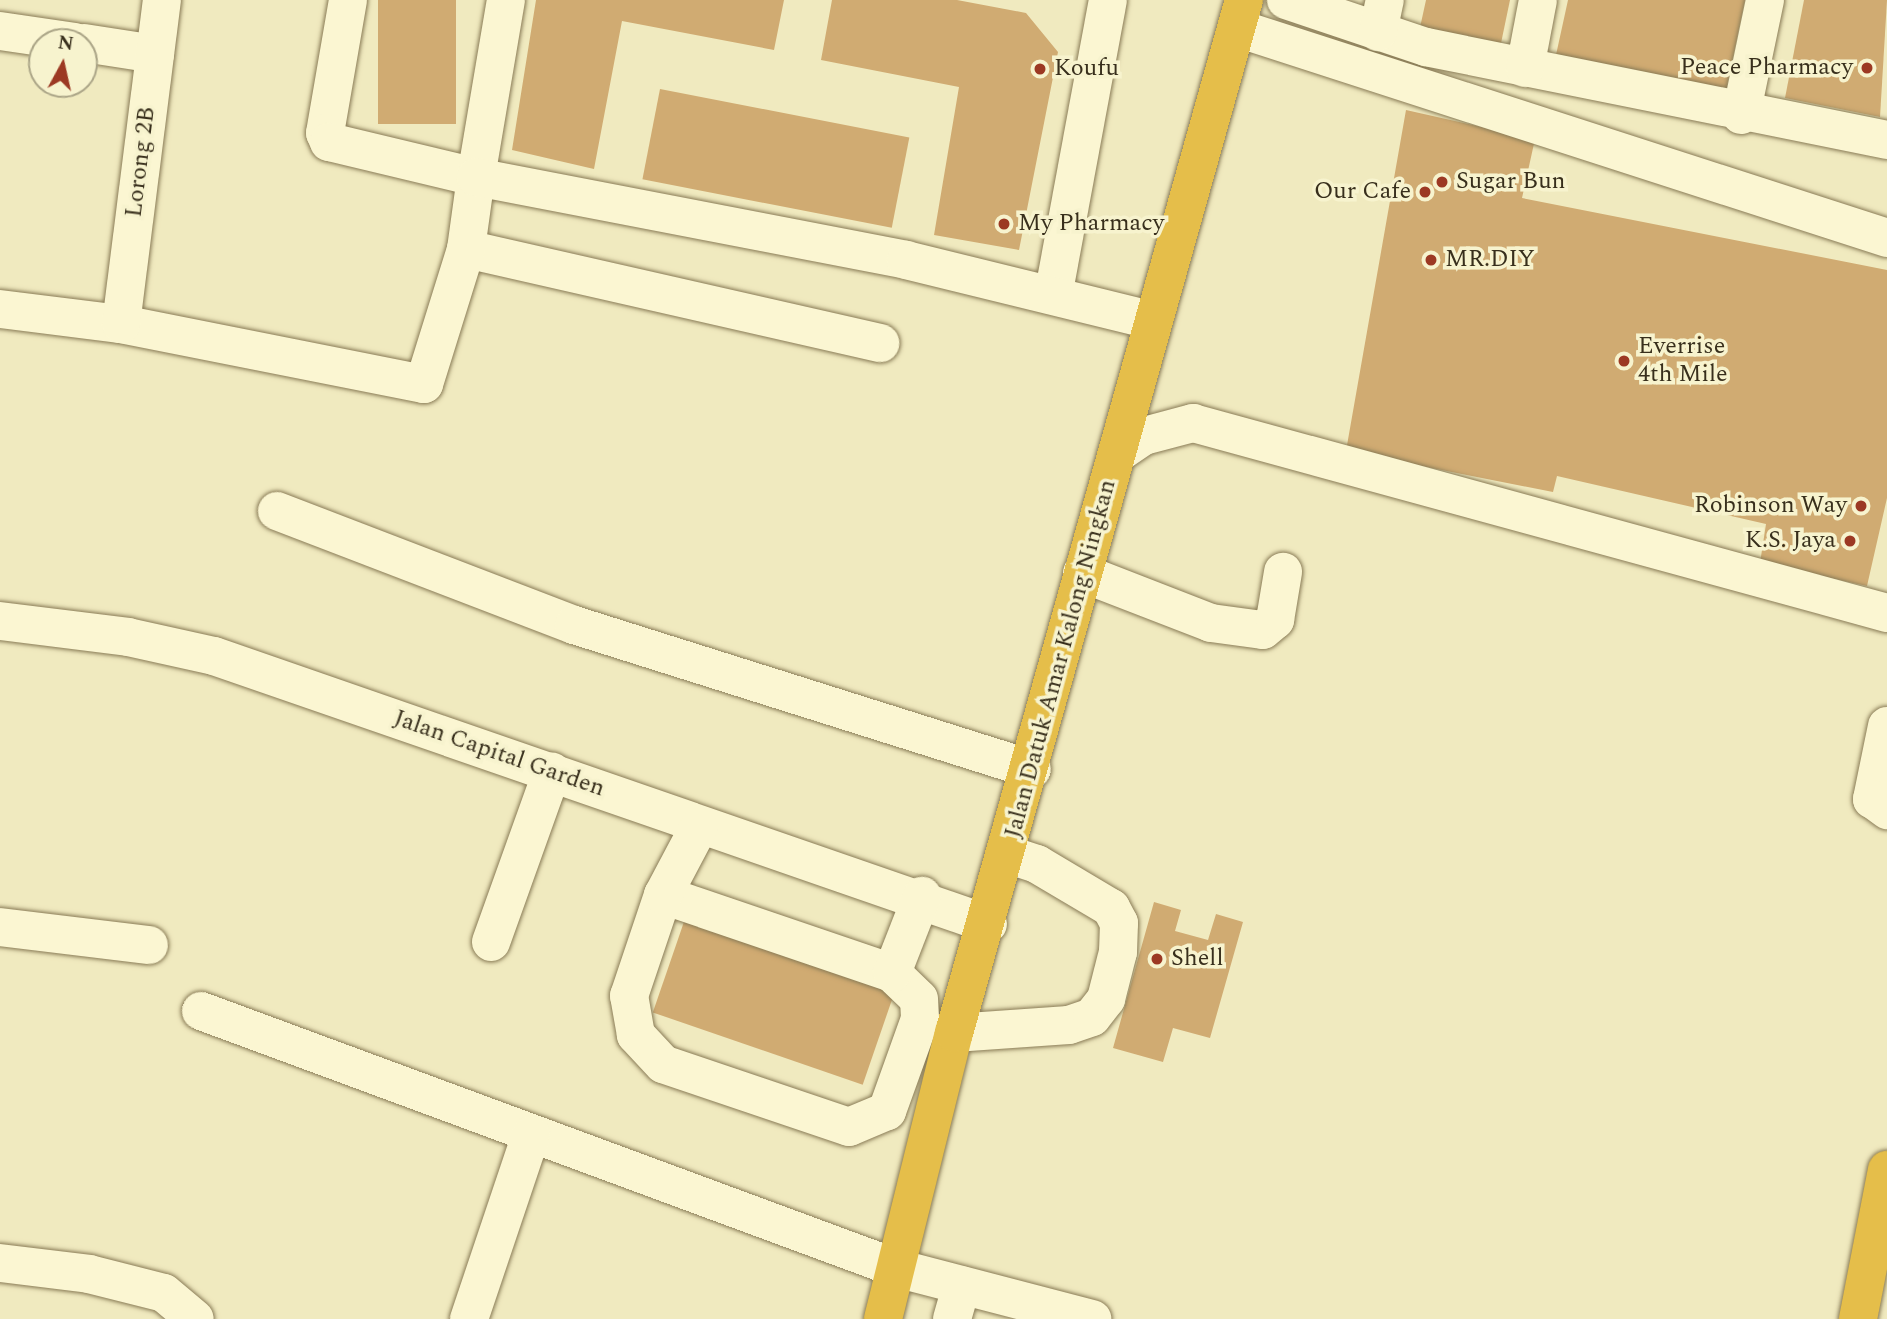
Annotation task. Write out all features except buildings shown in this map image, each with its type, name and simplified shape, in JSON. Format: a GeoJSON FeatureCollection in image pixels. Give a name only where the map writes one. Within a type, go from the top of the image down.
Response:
{"type":"FeatureCollection","features":[{"type":"Feature","properties":{"kind":"highway","name":"Jalan Datuk Amar Kalong Ningkan"},"geometry":{"type":"LineString","coordinates":[[883,1319],[954,1033],[1009,855],[1151,320],[1240,14]]}},
{"type":"Feature","properties":{"kind":"highway"},"geometry":{"type":"LineString","coordinates":[[1858,1319],[1887,1170]]}},
{"type":"Feature","properties":{"kind":"street","name":"Lorong 2B"},"geometry":{"type":"LineString","coordinates":[[121,324],[162,0]]}},
{"type":"Feature","properties":{"kind":"street"},"geometry":{"type":"LineString","coordinates":[[348,0],[325,133],[329,142],[476,177],[1054,292],[1151,320]]}},
{"type":"Feature","properties":{"kind":"street"},"geometry":{"type":"LineString","coordinates":[[0,310],[121,324],[424,384],[466,249],[506,0]]}},
{"type":"Feature","properties":{"kind":"street"},"geometry":{"type":"LineString","coordinates":[[1054,292],[1107,0]]}},
{"type":"Feature","properties":{"kind":"street"},"geometry":{"type":"LineString","coordinates":[[1286,0],[1382,16],[1525,68],[1741,115],[1887,140]]}},
{"type":"Feature","properties":{"kind":"street"},"geometry":{"type":"LineString","coordinates":[[1525,68],[1538,0]]}},
{"type":"Feature","properties":{"kind":"street"},"geometry":{"type":"LineString","coordinates":[[1741,115],[1765,0]]}},
{"type":"Feature","properties":{"kind":"street"},"geometry":{"type":"LineString","coordinates":[[1240,14],[1887,238]]}},
{"type":"Feature","properties":{"kind":"street"},"geometry":{"type":"LineString","coordinates":[[0,31],[28,35]]}},
{"type":"Feature","properties":{"kind":"street"},"geometry":{"type":"LineString","coordinates":[[98,45],[155,54]]}},
{"type":"Feature","properties":{"kind":"street"},"geometry":{"type":"LineString","coordinates":[[466,249],[880,343]]}},
{"type":"Feature","properties":{"kind":"street"},"geometry":{"type":"LineString","coordinates":[[1117,453],[1144,436],[1193,423],[1887,613]]}},
{"type":"Feature","properties":{"kind":"street"},"geometry":{"type":"LineString","coordinates":[[277,511],[574,625],[1032,768]]}},
{"type":"Feature","properties":{"kind":"street"},"geometry":{"type":"LineString","coordinates":[[1082,573],[1211,623],[1264,630],[1275,620],[1283,572]]}},
{"type":"Feature","properties":{"kind":"street","name":"Jalan Capital Garden"},"geometry":{"type":"LineString","coordinates":[[0,621],[128,637],[214,656],[552,772],[699,827],[922,896],[988,924]]}},
{"type":"Feature","properties":{"kind":"street"},"geometry":{"type":"LineString","coordinates":[[1887,726],[1872,799],[1887,810]]}},
{"type":"Feature","properties":{"kind":"street"},"geometry":{"type":"LineString","coordinates":[[491,942],[552,772]]}},
{"type":"Feature","properties":{"kind":"street"},"geometry":{"type":"LineString","coordinates":[[663,895],[892,973],[919,999],[920,1019],[887,1111],[869,1123],[849,1127],[663,1065],[636,1035],[629,996],[663,895],[699,827]]}},
{"type":"Feature","properties":{"kind":"street"},"geometry":{"type":"LineString","coordinates":[[954,1033],[1069,1025],[1092,1017],[1107,999],[1118,952],[1119,923],[1111,908],[1009,855]]}},
{"type":"Feature","properties":{"kind":"street"},"geometry":{"type":"LineString","coordinates":[[892,973],[922,896]]}},
{"type":"Feature","properties":{"kind":"street"},"geometry":{"type":"LineString","coordinates":[[0,927],[149,944]]}},
{"type":"Feature","properties":{"kind":"street"},"geometry":{"type":"LineString","coordinates":[[201,1010],[531,1135],[896,1268],[957,1302],[1092,1319]]}},
{"type":"Feature","properties":{"kind":"street"},"geometry":{"type":"LineString","coordinates":[[470,1319],[531,1135]]}},
{"type":"Feature","properties":{"kind":"street"},"geometry":{"type":"LineString","coordinates":[[0,1263],[89,1274],[164,1293],[195,1319]]}},
{"type":"Feature","properties":{"kind":"place","name":"Peace Pharmacy"},"geometry":{"type":"Point","coordinates":[1867,68]}},
{"type":"Feature","properties":{"kind":"place","name":"Koufu"},"geometry":{"type":"Point","coordinates":[1040,69]}},
{"type":"Feature","properties":{"kind":"place","name":"Sugar Bun"},"geometry":{"type":"Point","coordinates":[1442,182]}},
{"type":"Feature","properties":{"kind":"place","name":"Our Cafe"},"geometry":{"type":"Point","coordinates":[1425,192]}},
{"type":"Feature","properties":{"kind":"place","name":"My Pharmacy"},"geometry":{"type":"Point","coordinates":[1004,224]}},
{"type":"Feature","properties":{"kind":"place","name":"MR.DIY"},"geometry":{"type":"Point","coordinates":[1431,260]}},
{"type":"Feature","properties":{"kind":"place","name":"Everrise 4th Mile"},"geometry":{"type":"Point","coordinates":[1624,361]}},
{"type":"Feature","properties":{"kind":"place","name":"Robinson Way"},"geometry":{"type":"Point","coordinates":[1861,506]}},
{"type":"Feature","properties":{"kind":"place","name":"K.S. Jaya"},"geometry":{"type":"Point","coordinates":[1850,541]}},
{"type":"Feature","properties":{"kind":"place","name":"Shell"},"geometry":{"type":"Point","coordinates":[1157,959]}}]}
